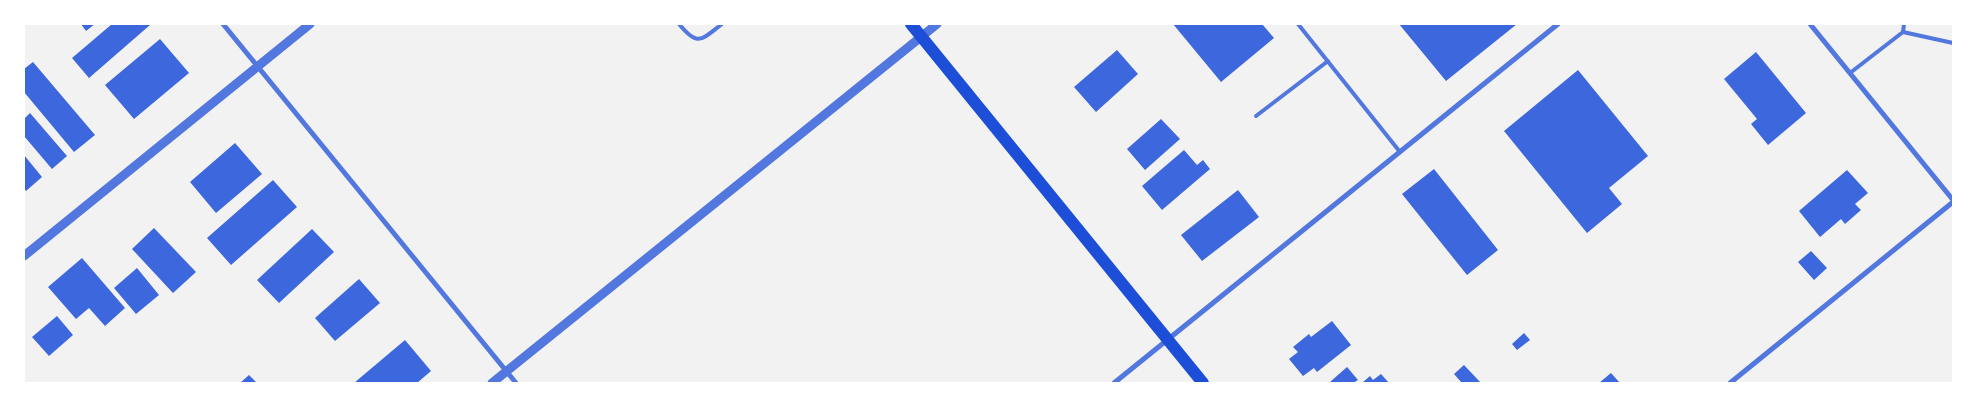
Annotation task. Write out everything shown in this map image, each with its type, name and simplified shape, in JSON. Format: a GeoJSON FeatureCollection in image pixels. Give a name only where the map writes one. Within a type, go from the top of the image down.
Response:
{"type":"FeatureCollection","features":[{"type":"Feature","properties":{"kind":"main road"},"geometry":{"type":"LineString","coordinates":[[911,24],[1203,383]]}},
{"type":"Feature","properties":{"kind":"street"},"geometry":{"type":"LineString","coordinates":[[223,24],[516,383]]}},
{"type":"Feature","properties":{"kind":"street"},"geometry":{"type":"LineString","coordinates":[[24,256],[310,24]]}},
{"type":"Feature","properties":{"kind":"street"},"geometry":{"type":"LineString","coordinates":[[492,383],[937,24]]}},
{"type":"Feature","properties":{"kind":"street"},"geometry":{"type":"LineString","coordinates":[[1114,383],[1558,24]]}},
{"type":"Feature","properties":{"kind":"street"},"geometry":{"type":"LineString","coordinates":[[1730,383],[1953,201],[1810,24]]}},
{"type":"Feature","properties":{"kind":"lane"},"geometry":{"type":"LineString","coordinates":[[679,24],[689,36],[696,39],[703,38],[722,24]]}},
{"type":"Feature","properties":{"kind":"lane"},"geometry":{"type":"LineString","coordinates":[[1298,24],[1400,152]]}},
{"type":"Feature","properties":{"kind":"lane"},"geometry":{"type":"LineString","coordinates":[[1850,73],[1903,32],[1904,24]]}},
{"type":"Feature","properties":{"kind":"lane"},"geometry":{"type":"LineString","coordinates":[[1903,32],[1953,43]]}},
{"type":"Feature","properties":{"kind":"lane"},"geometry":{"type":"LineString","coordinates":[[1256,116],[1328,61]]}},
{"type":"Feature","properties":{"kind":"building"},"geometry":{"type":"Polygon","coordinates":[[[81,24],[95,24],[86,31],[81,24]]]}},
{"type":"Feature","properties":{"kind":"building"},"geometry":{"type":"Polygon","coordinates":[[[112,24],[150,25],[89,78],[72,58],[112,24]]]}},
{"type":"Feature","properties":{"kind":"building"},"geometry":{"type":"Polygon","coordinates":[[[1173,24],[1262,24],[1274,38],[1221,82],[1173,24]]]}},
{"type":"Feature","properties":{"kind":"building"},"geometry":{"type":"Polygon","coordinates":[[[1399,24],[1517,24],[1446,81],[1399,24]]]}},
{"type":"Feature","properties":{"kind":"building"},"geometry":{"type":"Polygon","coordinates":[[[160,39],[189,73],[134,119],[105,85],[160,39]]]}},
{"type":"Feature","properties":{"kind":"building"},"geometry":{"type":"Polygon","coordinates":[[[1117,50],[1138,74],[1096,112],[1074,87],[1117,50]]]}},
{"type":"Feature","properties":{"kind":"building"},"geometry":{"type":"Polygon","coordinates":[[[1756,52],[1806,113],[1768,145],[1751,124],[1757,119],[1724,79],[1756,52]]]}},
{"type":"Feature","properties":{"kind":"building"},"geometry":{"type":"Polygon","coordinates":[[[33,62],[95,135],[74,152],[24,92],[24,69],[33,62]]]}},
{"type":"Feature","properties":{"kind":"building"},"geometry":{"type":"Polygon","coordinates":[[[1578,70],[1648,156],[1609,188],[1622,204],[1587,233],[1504,131],[1578,70]]]}},
{"type":"Feature","properties":{"kind":"building"},"geometry":{"type":"Polygon","coordinates":[[[30,113],[67,156],[52,169],[24,136],[24,119],[30,113]]]}},
{"type":"Feature","properties":{"kind":"building"},"geometry":{"type":"Polygon","coordinates":[[[1161,119],[1180,139],[1145,170],[1127,149],[1161,119]]]}},
{"type":"Feature","properties":{"kind":"building"},"geometry":{"type":"Polygon","coordinates":[[[235,143],[262,174],[216,213],[190,182],[235,143]]]}},
{"type":"Feature","properties":{"kind":"building"},"geometry":{"type":"Polygon","coordinates":[[[1184,150],[1197,165],[1203,160],[1210,169],[1162,210],[1142,186],[1184,150]]]}},
{"type":"Feature","properties":{"kind":"building"},"geometry":{"type":"Polygon","coordinates":[[[24,155],[42,177],[26,191],[24,188],[24,155]]]}},
{"type":"Feature","properties":{"kind":"building"},"geometry":{"type":"Polygon","coordinates":[[[1434,169],[1498,250],[1467,275],[1402,194],[1434,169]]]}},
{"type":"Feature","properties":{"kind":"building"},"geometry":{"type":"Polygon","coordinates":[[[1847,170],[1868,193],[1855,204],[1861,210],[1845,224],[1841,219],[1820,237],[1799,211],[1847,170]]]}},
{"type":"Feature","properties":{"kind":"building"},"geometry":{"type":"Polygon","coordinates":[[[273,180],[297,207],[231,265],[207,238],[273,180]]]}},
{"type":"Feature","properties":{"kind":"building"},"geometry":{"type":"Polygon","coordinates":[[[1238,190],[1259,217],[1202,261],[1181,235],[1238,190]]]}},
{"type":"Feature","properties":{"kind":"building"},"geometry":{"type":"Polygon","coordinates":[[[154,228],[196,272],[173,293],[132,249],[154,228]]]}},
{"type":"Feature","properties":{"kind":"building"},"geometry":{"type":"Polygon","coordinates":[[[312,229],[334,252],[279,303],[257,280],[312,229]]]}},
{"type":"Feature","properties":{"kind":"building"},"geometry":{"type":"Polygon","coordinates":[[[1811,251],[1827,268],[1814,280],[1798,262],[1811,251]]]}},
{"type":"Feature","properties":{"kind":"building"},"geometry":{"type":"Polygon","coordinates":[[[82,258],[125,308],[105,326],[89,308],[76,319],[48,287],[82,258]]]}},
{"type":"Feature","properties":{"kind":"building"},"geometry":{"type":"Polygon","coordinates":[[[137,268],[159,295],[136,314],[114,288],[137,268]]]}},
{"type":"Feature","properties":{"kind":"building"},"geometry":{"type":"Polygon","coordinates":[[[359,279],[380,303],[335,341],[315,318],[359,279]]]}},
{"type":"Feature","properties":{"kind":"building"},"geometry":{"type":"Polygon","coordinates":[[[57,316],[73,335],[49,356],[32,337],[57,316]]]}},
{"type":"Feature","properties":{"kind":"building"},"geometry":{"type":"Polygon","coordinates":[[[1332,321],[1351,345],[1317,372],[1314,368],[1303,376],[1289,359],[1298,352],[1293,347],[1309,334],[1311,337],[1332,321]]]}},
{"type":"Feature","properties":{"kind":"building"},"geometry":{"type":"Polygon","coordinates":[[[1524,333],[1530,340],[1517,350],[1512,344],[1524,333]]]}},
{"type":"Feature","properties":{"kind":"building"},"geometry":{"type":"Polygon","coordinates":[[[405,340],[431,371],[417,383],[354,383],[405,340]]]}},
{"type":"Feature","properties":{"kind":"building"},"geometry":{"type":"Polygon","coordinates":[[[1464,365],[1481,383],[1462,383],[1454,374],[1464,365]]]}},
{"type":"Feature","properties":{"kind":"building"},"geometry":{"type":"Polygon","coordinates":[[[1347,367],[1358,380],[1353,383],[1330,382],[1347,367]]]}},
{"type":"Feature","properties":{"kind":"building"},"geometry":{"type":"Polygon","coordinates":[[[1611,373],[1620,383],[1599,383],[1611,373]]]}},
{"type":"Feature","properties":{"kind":"building"},"geometry":{"type":"Polygon","coordinates":[[[1381,374],[1389,383],[1362,383],[1370,376],[1373,380],[1381,374]]]}},
{"type":"Feature","properties":{"kind":"building"},"geometry":{"type":"Polygon","coordinates":[[[249,375],[257,383],[240,383],[249,375]]]}}]}
